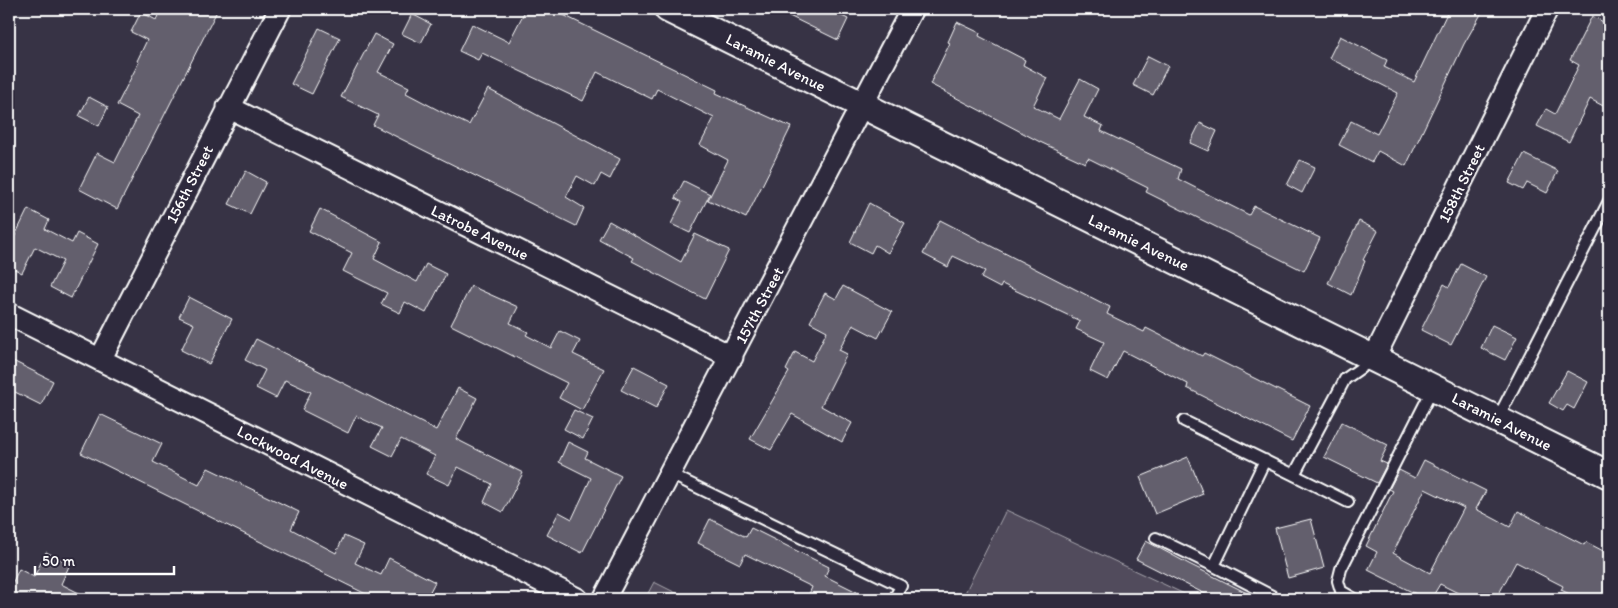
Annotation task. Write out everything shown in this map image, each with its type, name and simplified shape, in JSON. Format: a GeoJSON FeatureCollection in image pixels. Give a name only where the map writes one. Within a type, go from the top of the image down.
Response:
{"type":"FeatureCollection","features":[{"type":"Feature","properties":{"kind":"street","name":"156th Street"},"geometry":{"type":"LineString","coordinates":[[100,360],[228,107],[280,9]]}},
{"type":"Feature","properties":{"kind":"street","name":"Laramie Avenue"},"geometry":{"type":"LineString","coordinates":[[668,9],[1609,475]]}},
{"type":"Feature","properties":{"kind":"street","name":"157th Street"},"geometry":{"type":"LineString","coordinates":[[604,599],[912,9]]}},
{"type":"Feature","properties":{"kind":"street","name":"158th Street"},"geometry":{"type":"LineString","coordinates":[[1374,358],[1547,9]]}},
{"type":"Feature","properties":{"kind":"street","name":"Latrobe Avenue"},"geometry":{"type":"LineString","coordinates":[[228,107],[732,357]]}},
{"type":"Feature","properties":{"kind":"street","name":"Lockwood Avenue"},"geometry":{"type":"LineString","coordinates":[[9,314],[577,599]]}},
{"type":"Feature","properties":{"kind":"lane"},"geometry":{"type":"LineString","coordinates":[[1498,419],[1609,201]]}},
{"type":"Feature","properties":{"kind":"lane"},"geometry":{"type":"LineString","coordinates":[[1294,475],[1344,379],[1374,358]]}},
{"type":"Feature","properties":{"kind":"lane"},"geometry":{"type":"LineString","coordinates":[[1355,599],[1341,592],[1338,581],[1341,569],[1433,387]]}},
{"type":"Feature","properties":{"kind":"lane"},"geometry":{"type":"LineString","coordinates":[[1184,420],[1348,502]]}},
{"type":"Feature","properties":{"kind":"lane"},"geometry":{"type":"LineString","coordinates":[[1214,566],[1265,460]]}},
{"type":"Feature","properties":{"kind":"lane"},"geometry":{"type":"LineString","coordinates":[[670,474],[901,586],[894,599]]}},
{"type":"Feature","properties":{"kind":"lane"},"geometry":{"type":"LineString","coordinates":[[1156,538],[1272,596]]}},
{"type":"Feature","properties":{"kind":"shaded area"},"geometry":{"type":"Polygon","coordinates":[[[1006,510],[1195,599],[962,599],[1006,510]]]}},
{"type":"Feature","properties":{"kind":"shaded area"},"geometry":{"type":"Polygon","coordinates":[[[654,582],[688,599],[645,599],[654,582]]]}},
{"type":"Feature","properties":{"kind":"building"},"geometry":{"type":"Polygon","coordinates":[[[161,9],[218,9],[117,209],[79,189],[97,153],[115,162],[138,116],[117,105],[139,62],[137,61],[147,40],[131,32],[141,12],[156,20],[161,9]]]}},
{"type":"Feature","properties":{"kind":"building"},"geometry":{"type":"Polygon","coordinates":[[[526,9],[551,9],[717,90],[716,93],[791,127],[746,218],[708,200],[728,160],[700,145],[714,118],[657,89],[652,99],[597,72],[583,101],[482,53],[478,60],[459,51],[472,24],[509,42],[526,9]]]}},
{"type":"Feature","properties":{"kind":"building"},"geometry":{"type":"Polygon","coordinates":[[[775,9],[828,9],[848,19],[838,40],[775,9]]]}},
{"type":"Feature","properties":{"kind":"building"},"geometry":{"type":"Polygon","coordinates":[[[1449,9],[1484,9],[1464,44],[1406,166],[1378,151],[1372,162],[1339,145],[1351,121],[1377,134],[1398,93],[1329,58],[1340,36],[1387,60],[1384,67],[1414,82],[1449,9]]]}},
{"type":"Feature","properties":{"kind":"building"},"geometry":{"type":"Polygon","coordinates":[[[412,14],[431,24],[421,43],[402,34],[412,14]]]}},
{"type":"Feature","properties":{"kind":"building"},"geometry":{"type":"Polygon","coordinates":[[[1592,16],[1609,25],[1609,109],[1590,99],[1569,142],[1537,126],[1546,109],[1555,114],[1579,65],[1570,60],[1592,16]]]}},
{"type":"Feature","properties":{"kind":"building"},"geometry":{"type":"Polygon","coordinates":[[[957,22],[980,33],[979,36],[1025,60],[1023,65],[1047,78],[1033,106],[1059,119],[1080,79],[1098,89],[1084,117],[1103,126],[1101,131],[1181,169],[1178,179],[1249,215],[1254,206],[1320,238],[1304,271],[1146,192],[1148,188],[1088,158],[1085,163],[1040,142],[930,84],[950,43],[948,42],[957,22]]]}},
{"type":"Feature","properties":{"kind":"building"},"geometry":{"type":"Polygon","coordinates":[[[319,28],[340,38],[312,94],[291,84],[319,28]]]}},
{"type":"Feature","properties":{"kind":"building"},"geometry":{"type":"Polygon","coordinates":[[[374,34],[393,44],[378,72],[409,87],[406,93],[440,111],[469,125],[488,89],[620,159],[610,179],[601,174],[595,186],[577,176],[566,197],[584,208],[576,226],[373,125],[378,115],[341,97],[374,34]]]}},
{"type":"Feature","properties":{"kind":"building"},"geometry":{"type":"Polygon","coordinates":[[[1148,56],[1168,66],[1153,95],[1133,85],[1148,56]]]}},
{"type":"Feature","properties":{"kind":"building"},"geometry":{"type":"Polygon","coordinates":[[[89,97],[108,107],[99,126],[79,116],[89,97]]]}},
{"type":"Feature","properties":{"kind":"building"},"geometry":{"type":"Polygon","coordinates":[[[1200,123],[1217,131],[1208,151],[1190,143],[1200,123]]]}},
{"type":"Feature","properties":{"kind":"building"},"geometry":{"type":"Polygon","coordinates":[[[1524,154],[1558,171],[1547,193],[1527,183],[1523,190],[1509,183],[1524,154]]]}},
{"type":"Feature","properties":{"kind":"building"},"geometry":{"type":"Polygon","coordinates":[[[1300,160],[1315,167],[1302,193],[1287,185],[1300,160]]]}},
{"type":"Feature","properties":{"kind":"building"},"geometry":{"type":"Polygon","coordinates":[[[246,171],[266,182],[250,214],[229,204],[246,171]]]}},
{"type":"Feature","properties":{"kind":"building"},"geometry":{"type":"Polygon","coordinates":[[[684,181],[710,194],[690,233],[671,224],[682,202],[675,198],[684,181]]]}},
{"type":"Feature","properties":{"kind":"building"},"geometry":{"type":"Polygon","coordinates":[[[869,203],[905,223],[888,253],[875,245],[871,253],[850,242],[869,203]]]}},
{"type":"Feature","properties":{"kind":"building"},"geometry":{"type":"Polygon","coordinates":[[[28,209],[49,220],[45,229],[72,243],[77,233],[98,244],[71,298],[50,287],[63,261],[35,247],[22,273],[9,266],[9,248],[28,209]]]}},
{"type":"Feature","properties":{"kind":"building"},"geometry":{"type":"Polygon","coordinates":[[[320,209],[382,242],[374,259],[417,282],[426,264],[446,274],[426,313],[405,302],[400,313],[381,304],[387,293],[343,271],[352,253],[309,231],[320,209]]]}},
{"type":"Feature","properties":{"kind":"building"},"geometry":{"type":"Polygon","coordinates":[[[940,220],[1110,307],[1107,314],[1144,332],[1146,328],[1202,356],[1204,353],[1310,406],[1292,441],[1187,388],[1188,384],[1123,351],[1108,380],[1090,371],[1104,342],[1076,329],[1080,321],[1002,284],[1000,288],[981,278],[985,271],[953,256],[948,267],[923,254],[940,220]]]}},
{"type":"Feature","properties":{"kind":"building"},"geometry":{"type":"Polygon","coordinates":[[[609,221],[681,262],[695,234],[729,250],[705,299],[632,261],[634,258],[599,239],[609,221]]]}},
{"type":"Feature","properties":{"kind":"building"},"geometry":{"type":"Polygon","coordinates":[[[1359,221],[1378,231],[1363,260],[1365,261],[1351,295],[1328,283],[1359,221]]]}},
{"type":"Feature","properties":{"kind":"building"},"geometry":{"type":"Polygon","coordinates":[[[1461,264],[1486,277],[1451,345],[1421,330],[1444,284],[1449,287],[1461,264]]]}},
{"type":"Feature","properties":{"kind":"building"},"geometry":{"type":"Polygon","coordinates":[[[471,286],[518,307],[510,323],[528,332],[526,335],[551,348],[560,331],[580,341],[573,354],[604,369],[582,410],[559,398],[567,383],[451,325],[471,286]]]}},
{"type":"Feature","properties":{"kind":"building"},"geometry":{"type":"Polygon","coordinates":[[[843,286],[892,312],[878,338],[853,325],[839,350],[847,354],[821,406],[852,423],[842,442],[792,414],[771,450],[750,439],[789,372],[786,370],[795,352],[812,361],[827,331],[810,322],[825,293],[836,299],[843,286]]]}},
{"type":"Feature","properties":{"kind":"building"},"geometry":{"type":"Polygon","coordinates":[[[189,297],[232,319],[209,364],[181,350],[194,324],[179,317],[189,297]]]}},
{"type":"Feature","properties":{"kind":"building"},"geometry":{"type":"Polygon","coordinates":[[[1492,325],[1517,337],[1505,360],[1481,348],[1492,325]]]}},
{"type":"Feature","properties":{"kind":"building"},"geometry":{"type":"Polygon","coordinates":[[[256,339],[436,430],[458,388],[477,398],[456,439],[523,473],[503,512],[484,502],[492,484],[458,467],[449,485],[426,474],[435,456],[401,439],[392,456],[372,446],[382,428],[356,416],[348,433],[302,410],[311,392],[285,380],[276,398],[256,388],[265,370],[245,360],[256,339]]]}},
{"type":"Feature","properties":{"kind":"building"},"geometry":{"type":"Polygon","coordinates":[[[9,359],[53,381],[41,405],[9,389],[9,359]]]}},
{"type":"Feature","properties":{"kind":"building"},"geometry":{"type":"Polygon","coordinates":[[[634,366],[669,384],[656,408],[621,390],[634,366]]]}},
{"type":"Feature","properties":{"kind":"building"},"geometry":{"type":"Polygon","coordinates":[[[1567,371],[1588,382],[1574,409],[1567,405],[1563,411],[1549,403],[1567,371]]]}},
{"type":"Feature","properties":{"kind":"building"},"geometry":{"type":"Polygon","coordinates":[[[574,410],[593,419],[583,439],[564,429],[574,410]]]}},
{"type":"Feature","properties":{"kind":"building"},"geometry":{"type":"Polygon","coordinates":[[[100,414],[162,444],[153,462],[199,485],[208,468],[299,512],[291,529],[336,553],[344,536],[364,545],[355,563],[381,575],[389,558],[435,582],[426,599],[376,599],[81,453],[100,414]]]}},
{"type":"Feature","properties":{"kind":"building"},"geometry":{"type":"Polygon","coordinates":[[[1342,422],[1388,445],[1380,461],[1387,464],[1377,483],[1324,457],[1342,422]]]}},
{"type":"Feature","properties":{"kind":"building"},"geometry":{"type":"Polygon","coordinates":[[[568,442],[588,452],[585,458],[621,476],[582,553],[547,535],[559,512],[572,519],[591,478],[559,462],[568,442]]]}},
{"type":"Feature","properties":{"kind":"building"},"geometry":{"type":"Polygon","coordinates":[[[1188,457],[1203,494],[1155,514],[1140,477],[1188,457]]]}},
{"type":"Feature","properties":{"kind":"building"},"geometry":{"type":"Polygon","coordinates":[[[1424,460],[1486,491],[1476,509],[1510,527],[1518,511],[1584,545],[1586,542],[1609,554],[1609,599],[1580,599],[1561,590],[1563,586],[1516,562],[1496,599],[1470,599],[1440,584],[1431,599],[1426,599],[1368,570],[1377,552],[1366,546],[1393,491],[1389,489],[1399,470],[1415,478],[1424,460]],[[1425,489],[1393,553],[1430,573],[1464,508],[1425,489]]]}},
{"type":"Feature","properties":{"kind":"building"},"geometry":{"type":"Polygon","coordinates":[[[710,519],[746,537],[751,528],[829,567],[825,576],[871,599],[807,599],[812,587],[745,554],[740,564],[698,543],[710,519]]]}},
{"type":"Feature","properties":{"kind":"building"},"geometry":{"type":"Polygon","coordinates":[[[1311,519],[1324,568],[1288,578],[1275,528],[1311,519]]]}},
{"type":"Feature","properties":{"kind":"building"},"geometry":{"type":"Polygon","coordinates":[[[1146,541],[1259,599],[1215,599],[1136,559],[1146,541]]]}},
{"type":"Feature","properties":{"kind":"building"},"geometry":{"type":"Polygon","coordinates":[[[46,552],[70,564],[61,584],[91,599],[9,599],[9,590],[19,569],[34,577],[46,552]]]}}]}
